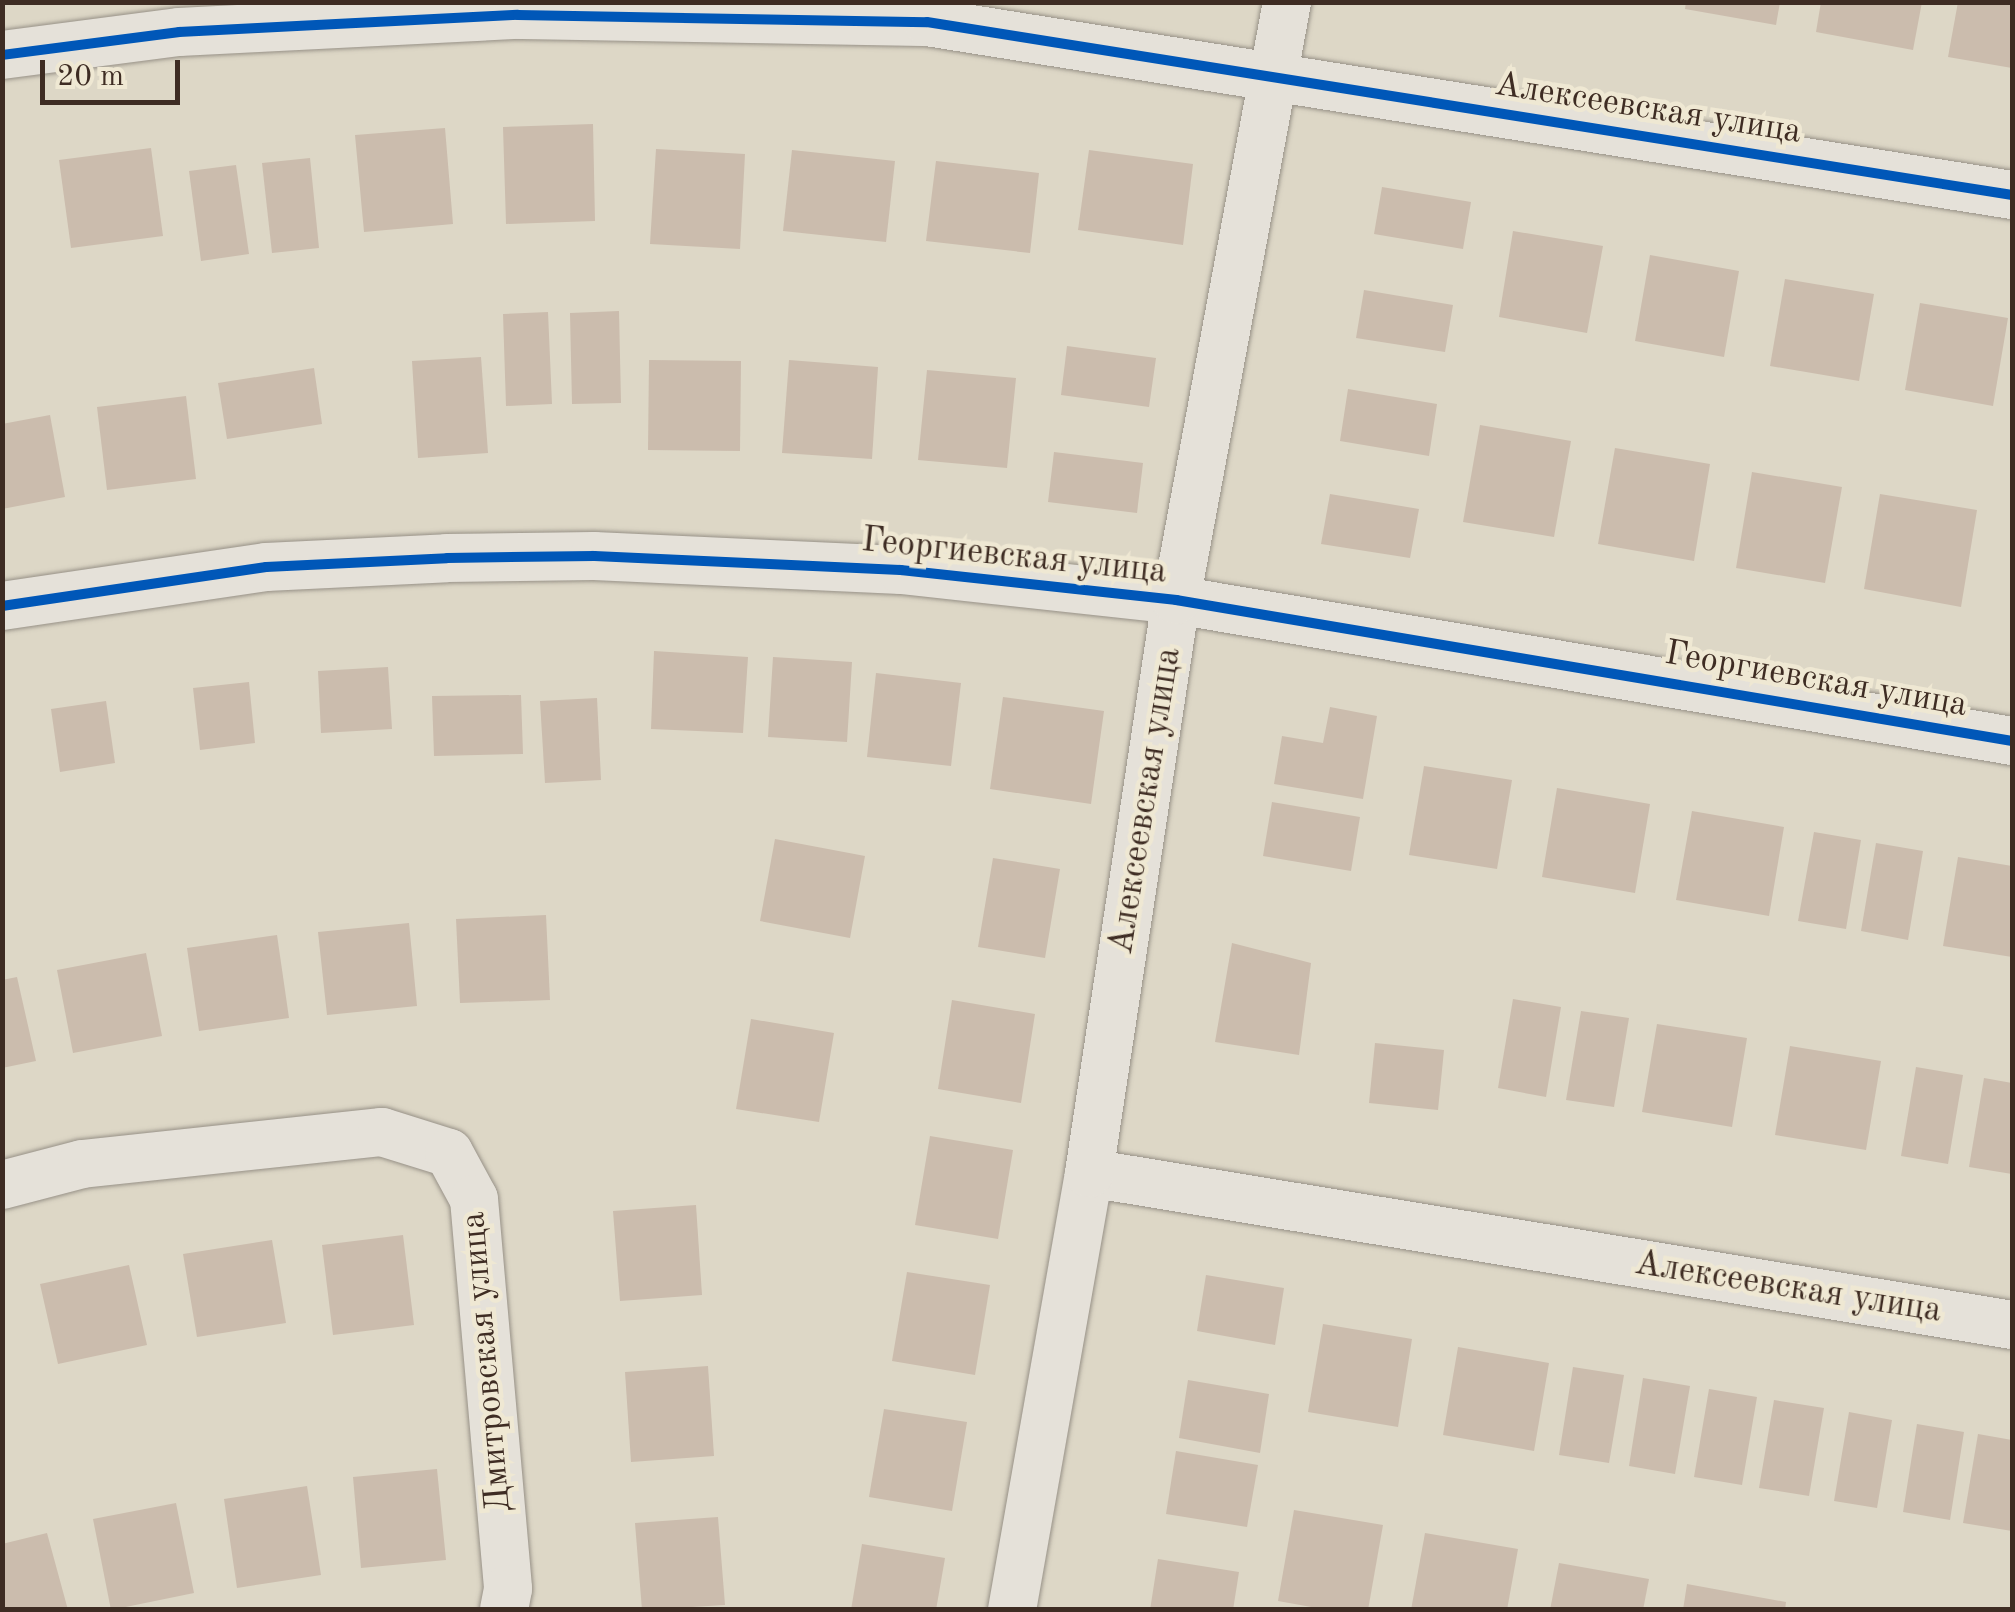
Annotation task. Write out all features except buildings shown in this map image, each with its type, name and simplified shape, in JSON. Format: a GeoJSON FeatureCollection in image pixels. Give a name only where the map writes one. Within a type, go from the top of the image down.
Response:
{"type":"FeatureCollection","features":[{"type":"Feature","properties":{"kind":"street","name":"Алексеевская улица"},"geometry":{"type":"LineString","coordinates":[[1012,1610],[1089,1173],[1176,600],[1287,2]]}},
{"type":"Feature","properties":{"kind":"street"},"geometry":{"type":"LineString","coordinates":[[2,55],[178,32],[518,15],[927,22],[1275,77]]}},
{"type":"Feature","properties":{"kind":"street","name":"Алексеевская улица"},"geometry":{"type":"LineString","coordinates":[[1275,77],[2012,195]]}},
{"type":"Feature","properties":{"kind":"street","name":"Георгиевская улица"},"geometry":{"type":"LineString","coordinates":[[2,606],[266,567],[594,556],[902,570],[1176,600],[2012,742]]}},
{"type":"Feature","properties":{"kind":"street","name":"Дмитровская улица"},"geometry":{"type":"LineString","coordinates":[[2,1184],[82,1164],[382,1132],[450,1153],[474,1199],[508,1588],[504,1610]]}},
{"type":"Feature","properties":{"kind":"street","name":"Алексеевская улица"},"geometry":{"type":"LineString","coordinates":[[1089,1173],[2012,1325]]}},
{"type":"Feature","properties":{"kind":"cycle path"},"geometry":{"type":"LineString","coordinates":[[2,55],[179,32],[518,15],[927,22],[2012,195]]}},
{"type":"Feature","properties":{"kind":"cycle path"},"geometry":{"type":"LineString","coordinates":[[2,606],[266,567],[447,558],[594,556],[901,570],[1176,600],[2012,741]]}}]}
